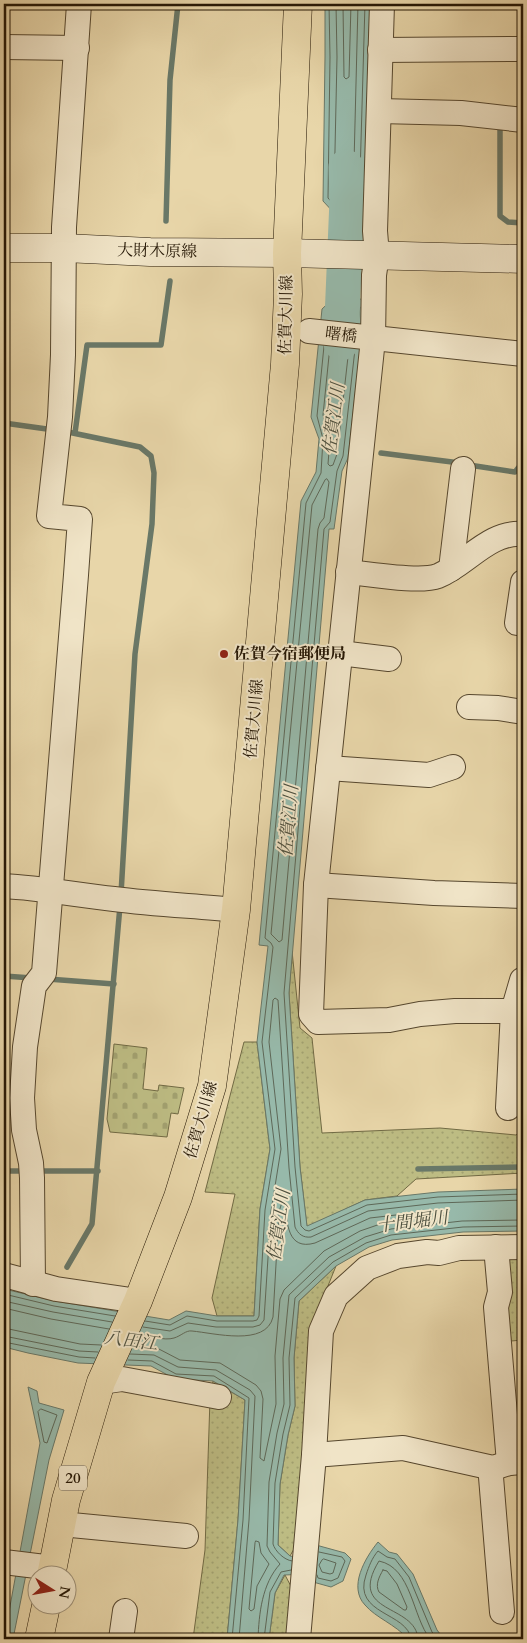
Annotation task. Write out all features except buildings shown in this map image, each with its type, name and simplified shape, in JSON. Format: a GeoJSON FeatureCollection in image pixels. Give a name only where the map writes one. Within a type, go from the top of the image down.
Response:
{"type":"FeatureCollection","features":[{"type":"Feature","properties":{"kind":"main road","name":"佐賀大川線"},"geometry":{"type":"LineString","coordinates":[[138,1301],[178,1197],[212,1086],[236,910],[285,364],[288,294],[299,253],[298,4]]}},
{"type":"Feature","properties":{"kind":"main road","name":"20"},"geometry":{"type":"LineString","coordinates":[[46,1566],[62,1524],[66,1500],[100,1382],[138,1301]]}},
{"type":"Feature","properties":{"kind":"main road"},"geometry":{"type":"LineString","coordinates":[[39,1639],[44,1616]]}},
{"type":"Feature","properties":{"kind":"street"},"geometry":{"type":"LineString","coordinates":[[34,1284],[31,1171],[24,1130],[22,1098],[25,1047],[39,980],[53,879],[58,788],[66,713],[80,519],[50,516],[60,417],[67,175],[79,4]]}},
{"type":"Feature","properties":{"kind":"street"},"geometry":{"type":"LineString","coordinates":[[382,4],[375,231],[377,255],[374,275],[373,339],[316,885],[311,1014],[318,1022],[389,1020],[420,1014],[455,1011],[513,1011]]}},
{"type":"Feature","properties":{"kind":"street"},"geometry":{"type":"LineString","coordinates":[[4,47],[77,48]]}},
{"type":"Feature","properties":{"kind":"street"},"geometry":{"type":"LineString","coordinates":[[380,50],[523,49]]}},
{"type":"Feature","properties":{"kind":"street"},"geometry":{"type":"LineString","coordinates":[[379,111],[461,113],[523,120]]}},
{"type":"Feature","properties":{"kind":"street","name":"大財木原線"},"geometry":{"type":"LineString","coordinates":[[4,248],[377,255]]}},
{"type":"Feature","properties":{"kind":"street"},"geometry":{"type":"LineString","coordinates":[[377,255],[523,259]]}},
{"type":"Feature","properties":{"kind":"street","name":"曙橋"},"geometry":{"type":"LineString","coordinates":[[310,331],[523,354]]}},
{"type":"Feature","properties":{"kind":"street"},"geometry":{"type":"LineString","coordinates":[[451,569],[463,469]]}},
{"type":"Feature","properties":{"kind":"street"},"geometry":{"type":"LineString","coordinates":[[348,572],[423,579],[436,576],[451,569],[496,538],[516,533],[523,534]]}},
{"type":"Feature","properties":{"kind":"street"},"geometry":{"type":"LineString","coordinates":[[517,624],[523,582]]}},
{"type":"Feature","properties":{"kind":"street"},"geometry":{"type":"LineString","coordinates":[[340,653],[389,659]]}},
{"type":"Feature","properties":{"kind":"street"},"geometry":{"type":"LineString","coordinates":[[469,707],[498,708],[523,712]]}},
{"type":"Feature","properties":{"kind":"street"},"geometry":{"type":"LineString","coordinates":[[328,768],[429,775],[453,767]]}},
{"type":"Feature","properties":{"kind":"street"},"geometry":{"type":"LineString","coordinates":[[316,885],[434,893],[523,896]]}},
{"type":"Feature","properties":{"kind":"street"},"geometry":{"type":"LineString","coordinates":[[4,886],[50,890],[120,900],[236,910]]}},
{"type":"Feature","properties":{"kind":"street"},"geometry":{"type":"LineString","coordinates":[[508,1108],[513,1011],[522,980]]}},
{"type":"Feature","properties":{"kind":"street"},"geometry":{"type":"LineString","coordinates":[[298,1639],[314,1455],[321,1331],[336,1296],[367,1268],[398,1256],[427,1252],[439,1253],[459,1248],[523,1246]]}},
{"type":"Feature","properties":{"kind":"street"},"geometry":{"type":"LineString","coordinates":[[496,1247],[500,1292],[496,1307],[508,1464]]}},
{"type":"Feature","properties":{"kind":"street"},"geometry":{"type":"LineString","coordinates":[[4,1275],[56,1289],[138,1301]]}},
{"type":"Feature","properties":{"kind":"street"},"geometry":{"type":"LineString","coordinates":[[100,1382],[122,1379],[219,1396]]}},
{"type":"Feature","properties":{"kind":"street"},"geometry":{"type":"LineString","coordinates":[[314,1455],[403,1448],[508,1464]]}},
{"type":"Feature","properties":{"kind":"street"},"geometry":{"type":"LineString","coordinates":[[502,1612],[491,1477],[508,1464]]}},
{"type":"Feature","properties":{"kind":"street"},"geometry":{"type":"LineString","coordinates":[[62,1524],[186,1536]]}},
{"type":"Feature","properties":{"kind":"street"},"geometry":{"type":"LineString","coordinates":[[5,1562],[28,1566]]}},
{"type":"Feature","properties":{"kind":"street"},"geometry":{"type":"LineString","coordinates":[[121,1639],[125,1611]]}},
{"type":"Feature","properties":{"kind":"green space"},"geometry":{"type":"Polygon","coordinates":[[[292,951],[300,1028],[312,1038],[322,1133],[440,1128],[516,1135],[523,1130],[523,1173],[416,1179],[397,1196],[365,1200],[307,1227],[300,1167],[289,993],[292,951]]]}},
{"type":"Feature","properties":{"kind":"green space"},"geometry":{"type":"Polygon","coordinates":[[[244,1042],[257,1042],[270,1149],[260,1209],[254,1316],[217,1316],[212,1298],[235,1194],[205,1192],[244,1042]]]}},
{"type":"Feature","properties":{"kind":"green space"},"geometry":{"type":"Polygon","coordinates":[[[114,1044],[147,1048],[143,1089],[158,1091],[159,1085],[184,1088],[178,1114],[171,1113],[167,1137],[110,1132],[107,1119],[114,1044]]]}},
{"type":"Feature","properties":{"kind":"green space"},"geometry":{"type":"Polygon","coordinates":[[[523,1253],[523,1340],[511,1341],[503,1254],[523,1253]]]}},
{"type":"Feature","properties":{"kind":"green space"},"geometry":{"type":"Polygon","coordinates":[[[336,1266],[313,1323],[301,1537],[290,1556],[278,1545],[280,1484],[295,1406],[294,1358],[299,1301],[336,1266]]]}},
{"type":"Feature","properties":{"kind":"green space"},"geometry":{"type":"Polygon","coordinates":[[[213,1381],[245,1400],[238,1520],[227,1639],[193,1639],[205,1550],[210,1399],[213,1381]]]}},
{"type":"Feature","properties":{"kind":"green space"},"geometry":{"type":"Polygon","coordinates":[[[285,1575],[294,1592],[290,1639],[269,1639],[275,1593],[285,1575]]]}},
{"type":"Feature","properties":{"kind":"water"},"geometry":{"type":"Polygon","coordinates":[[[325,4],[370,4],[364,218],[336,215],[323,201],[325,4]]]}},
{"type":"Feature","properties":{"kind":"water"},"geometry":{"type":"Polygon","coordinates":[[[337,295],[358,296],[365,305],[348,458],[342,471],[334,529],[329,529],[289,993],[300,1167],[307,1226],[365,1200],[438,1192],[523,1189],[523,1231],[463,1232],[392,1240],[369,1247],[336,1266],[299,1301],[294,1358],[295,1406],[280,1484],[278,1545],[290,1556],[310,1559],[316,1545],[345,1553],[351,1559],[343,1581],[331,1587],[313,1582],[311,1574],[284,1575],[275,1593],[269,1639],[227,1639],[238,1520],[245,1400],[213,1381],[175,1379],[151,1366],[78,1363],[4,1347],[4,1289],[55,1301],[169,1320],[186,1311],[217,1316],[254,1316],[260,1209],[270,1149],[257,1042],[268,946],[259,945],[301,501],[316,472],[319,439],[311,417],[322,309],[337,295]]]}},
{"type":"Feature","properties":{"kind":"water"},"geometry":{"type":"Polygon","coordinates":[[[28,1387],[37,1391],[39,1403],[64,1410],[49,1460],[13,1639],[4,1639],[40,1443],[28,1387]]]}},
{"type":"Feature","properties":{"kind":"water"},"geometry":{"type":"Polygon","coordinates":[[[378,1542],[389,1552],[397,1554],[413,1574],[437,1630],[444,1639],[408,1639],[375,1614],[360,1598],[358,1581],[360,1573],[368,1556],[378,1542]]]}},
{"type":"Feature","properties":{"kind":"waterway"},"geometry":{"type":"LineString","coordinates":[[166,221],[170,80],[178,4]]}},
{"type":"Feature","properties":{"kind":"waterway"},"geometry":{"type":"LineString","coordinates":[[500,125],[500,216],[508,222],[523,223]]}},
{"type":"Feature","properties":{"kind":"waterway","name":"佐賀江川"},"geometry":{"type":"LineString","coordinates":[[341,343],[347,200],[346,167]]}},
{"type":"Feature","properties":{"kind":"waterway"},"geometry":{"type":"LineString","coordinates":[[75,433],[87,345],[161,345],[170,281]]}},
{"type":"Feature","properties":{"kind":"waterway"},"geometry":{"type":"LineString","coordinates":[[4,423],[54,430]]}},
{"type":"Feature","properties":{"kind":"waterway"},"geometry":{"type":"LineString","coordinates":[[63,431],[140,447],[151,456],[154,473],[152,524],[135,654],[121,894]]}},
{"type":"Feature","properties":{"kind":"waterway"},"geometry":{"type":"LineString","coordinates":[[381,453],[460,463]]}},
{"type":"Feature","properties":{"kind":"waterway"},"geometry":{"type":"LineString","coordinates":[[469,465],[515,472],[523,462]]}},
{"type":"Feature","properties":{"kind":"waterway"},"geometry":{"type":"LineString","coordinates":[[67,1267],[92,1224],[120,906]]}},
{"type":"Feature","properties":{"kind":"waterway"},"geometry":{"type":"LineString","coordinates":[[4,976],[32,978]]}},
{"type":"Feature","properties":{"kind":"waterway"},"geometry":{"type":"LineString","coordinates":[[48,979],[114,984]]}},
{"type":"Feature","properties":{"kind":"waterway"},"geometry":{"type":"LineString","coordinates":[[418,1169],[523,1167]]}},
{"type":"Feature","properties":{"kind":"waterway"},"geometry":{"type":"LineString","coordinates":[[4,1171],[25,1171]]}},
{"type":"Feature","properties":{"kind":"waterway"},"geometry":{"type":"LineString","coordinates":[[37,1171],[98,1171]]}},
{"type":"Feature","properties":{"kind":"place","name":"佐賀今宿郵便局"},"geometry":{"type":"Point","coordinates":[224,654]}},
{"type":"Feature","properties":{"kind":"water label","name":"十間堀川"},"geometry":{"type":"Point","coordinates":[412,1222]}},
{"type":"Feature","properties":{"kind":"water label","name":"八田江"},"geometry":{"type":"Point","coordinates":[131,1341]}}]}
